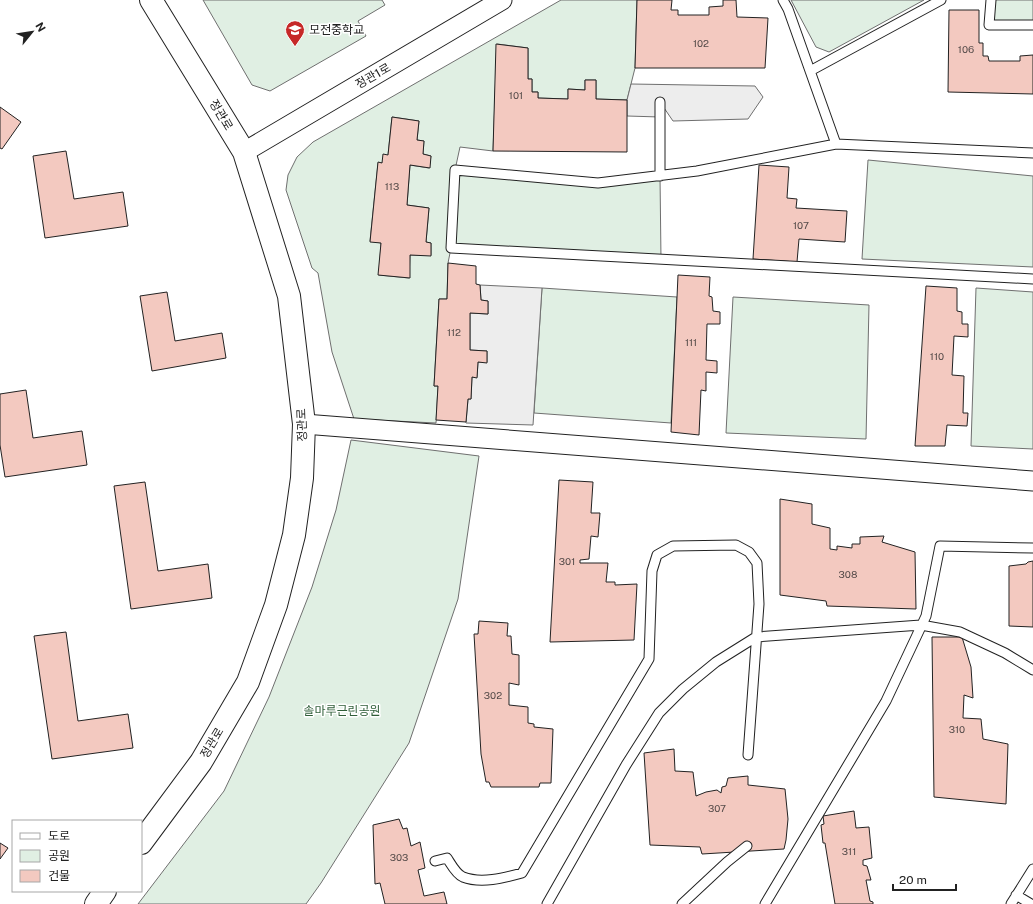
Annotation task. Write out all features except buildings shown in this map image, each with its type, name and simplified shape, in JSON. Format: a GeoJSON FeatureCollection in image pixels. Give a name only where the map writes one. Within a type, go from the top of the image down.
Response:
{"type":"FeatureCollection","features":[{"type":"Feature","properties":{"kind":"street","name":"정관로"},"geometry":{"type":"LineString","coordinates":[[142,841],[201,762],[248,682],[276,605],[294,534],[302,478],[304,424],[289,296],[244,152],[151,0]]}},
{"type":"Feature","properties":{"kind":"street","name":"정관1로"},"geometry":{"type":"LineString","coordinates":[[244,152],[502,0]]}},
{"type":"Feature","properties":{"kind":"street"},"geometry":{"type":"LineString","coordinates":[[304,424],[1033,481]]}},
{"type":"Feature","properties":{"kind":"street"},"geometry":{"type":"LineString","coordinates":[[96,904],[104,892]]}},
{"type":"Feature","properties":{"kind":"lane"},"geometry":{"type":"LineString","coordinates":[[782,0],[788,9],[836,144]]}},
{"type":"Feature","properties":{"kind":"lane"},"geometry":{"type":"LineString","coordinates":[[810,72],[940,0]]}},
{"type":"Feature","properties":{"kind":"lane"},"geometry":{"type":"LineString","coordinates":[[991,0],[989,25],[1033,24]]}},
{"type":"Feature","properties":{"kind":"lane"},"geometry":{"type":"LineString","coordinates":[[660,102],[660,176]]}},
{"type":"Feature","properties":{"kind":"lane"},"geometry":{"type":"LineString","coordinates":[[1033,153],[836,144],[697,171],[598,183],[455,170],[451,248],[1033,279]]}},
{"type":"Feature","properties":{"kind":"lane"},"geometry":{"type":"LineString","coordinates":[[435,861],[447,858],[462,877],[476,879],[497,880],[522,873],[649,659],[652,571],[658,555],[673,546],[736,545],[749,552],[757,563],[759,604],[748,755]]}},
{"type":"Feature","properties":{"kind":"lane"},"geometry":{"type":"LineString","coordinates":[[765,904],[886,701],[926,616],[940,546],[1033,548]]}},
{"type":"Feature","properties":{"kind":"lane"},"geometry":{"type":"LineString","coordinates":[[547,904],[626,765],[659,713],[683,689],[716,662],[756,637],[921,625],[960,632],[1006,653],[1033,670]]}},
{"type":"Feature","properties":{"kind":"lane"},"geometry":{"type":"LineString","coordinates":[[682,904],[746,846]]}},
{"type":"Feature","properties":{"kind":"lane"},"geometry":{"type":"LineString","coordinates":[[1011,904],[1033,869]]}},
{"type":"Feature","properties":{"kind":"lane"},"geometry":{"type":"LineString","coordinates":[[1016,895],[1031,904]]}},
{"type":"Feature","properties":{"kind":"green space","name":"모전중학교"},"geometry":{"type":"Polygon","coordinates":[[[203,0],[382,0],[385,5],[358,21],[366,36],[270,91],[252,85],[203,0]]]}},
{"type":"Feature","properties":{"kind":"green space"},"geometry":{"type":"Polygon","coordinates":[[[561,0],[637,0],[635,68],[627,100],[596,99],[596,80],[585,80],[585,90],[568,89],[568,99],[538,98],[538,92],[532,92],[532,79],[528,79],[528,48],[497,44],[493,151],[460,147],[455,170],[598,183],[660,176],[661,259],[451,248],[448,263],[447,299],[439,299],[434,386],[438,386],[436,423],[354,419],[332,352],[318,273],[312,268],[286,190],[288,175],[297,157],[313,142],[561,0]],[[392,117],[388,155],[382,163],[378,163],[370,241],[381,243],[379,275],[409,278],[410,255],[431,255],[431,243],[426,242],[429,208],[407,205],[410,165],[429,168],[431,156],[423,154],[424,141],[417,140],[419,121],[392,117]]]}},
{"type":"Feature","properties":{"kind":"green space"},"geometry":{"type":"Polygon","coordinates":[[[791,0],[924,0],[829,52],[816,47],[791,0]]]}},
{"type":"Feature","properties":{"kind":"green space"},"geometry":{"type":"Polygon","coordinates":[[[991,0],[1033,0],[1033,25],[989,25],[991,0]]]}},
{"type":"Feature","properties":{"kind":"green space"},"geometry":{"type":"Polygon","coordinates":[[[868,160],[1033,176],[1033,267],[862,259],[868,160]]]}},
{"type":"Feature","properties":{"kind":"green space"},"geometry":{"type":"Polygon","coordinates":[[[542,288],[677,297],[671,423],[534,413],[542,288]]]}},
{"type":"Feature","properties":{"kind":"green space"},"geometry":{"type":"Polygon","coordinates":[[[976,288],[1033,292],[1033,449],[971,446],[976,288]]]}},
{"type":"Feature","properties":{"kind":"green space"},"geometry":{"type":"Polygon","coordinates":[[[733,297],[869,305],[866,439],[726,433],[733,297]]]}},
{"type":"Feature","properties":{"kind":"green space","name":"솔마루근린공원"},"geometry":{"type":"Polygon","coordinates":[[[351,440],[479,456],[458,599],[409,743],[321,883],[306,904],[138,904],[224,791],[269,697],[312,587],[336,510],[351,440]]]}},
{"type":"Feature","properties":{"kind":"shaded area"},"geometry":{"type":"Polygon","coordinates":[[[631,84],[755,86],[763,97],[748,119],[673,121],[660,102],[660,117],[627,116],[627,100],[631,84]]]}},
{"type":"Feature","properties":{"kind":"shaded area"},"geometry":{"type":"Polygon","coordinates":[[[480,285],[542,288],[533,425],[466,423],[468,399],[471,399],[472,377],[477,377],[478,362],[487,362],[487,351],[470,350],[470,313],[488,314],[488,301],[481,300],[480,285]]]}},
{"type":"Feature","properties":{"kind":"place","name":"모전중학교"},"geometry":{"type":"Point","coordinates":[295,47]}}]}
